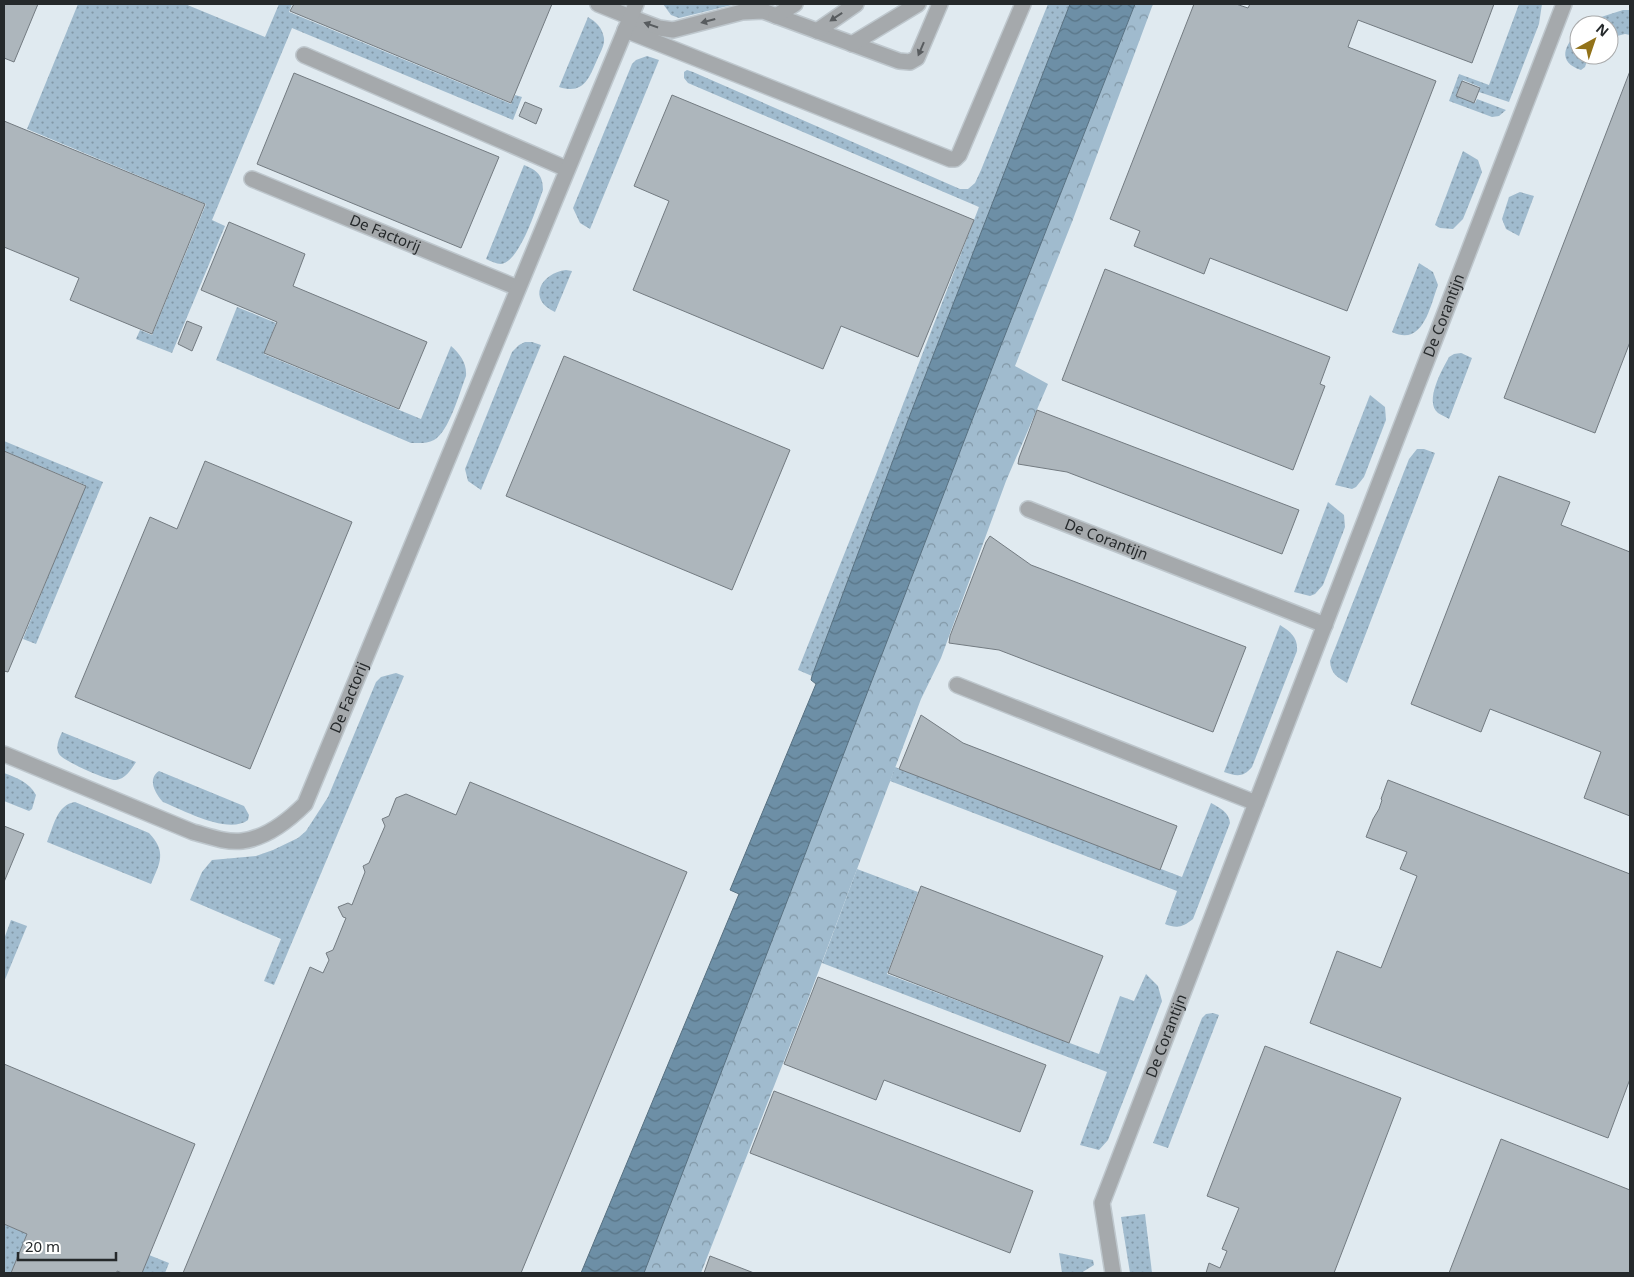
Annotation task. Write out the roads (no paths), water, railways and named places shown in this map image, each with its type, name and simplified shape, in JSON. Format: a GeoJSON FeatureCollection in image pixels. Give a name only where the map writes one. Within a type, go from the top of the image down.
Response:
{"type":"FeatureCollection","features":[{"type":"Feature","properties":{"kind":"street"},"geometry":{"type":"LineString","coordinates":[[598,4],[659,28],[673,30],[744,8],[762,11],[899,61],[910,62],[917,58],[940,4]]}},
{"type":"Feature","properties":{"kind":"street"},"geometry":{"type":"LineString","coordinates":[[776,16],[795,4]]}},
{"type":"Feature","properties":{"kind":"street"},"geometry":{"type":"LineString","coordinates":[[816,31],[856,4]]}},
{"type":"Feature","properties":{"kind":"street"},"geometry":{"type":"LineString","coordinates":[[852,44],[918,4]]}},
{"type":"Feature","properties":{"kind":"street"},"geometry":{"type":"LineString","coordinates":[[630,17],[950,160],[955,159],[959,155],[1023,4]]}},
{"type":"Feature","properties":{"kind":"street","name":"De Corantijn"},"geometry":{"type":"LineString","coordinates":[[1113,1273],[1102,1203],[1564,4]]}},
{"type":"Feature","properties":{"kind":"street","name":"De Factorij"},"geometry":{"type":"LineString","coordinates":[[4,754],[193,832],[223,840],[242,842],[257,837],[282,824],[305,804],[630,17]]}},
{"type":"Feature","properties":{"kind":"street"},"geometry":{"type":"LineString","coordinates":[[304,55],[567,169]]}},
{"type":"Feature","properties":{"kind":"street","name":"De Factorij"},"geometry":{"type":"LineString","coordinates":[[252,179],[518,288]]}},
{"type":"Feature","properties":{"kind":"street","name":"De Corantijn"},"geometry":{"type":"LineString","coordinates":[[1028,509],[1325,625]]}},
{"type":"Feature","properties":{"kind":"street"},"geometry":{"type":"LineString","coordinates":[[957,684],[1256,803]]}},
{"type":"Feature","properties":{"kind":"water"},"geometry":{"type":"Polygon","coordinates":[[[1070,4],[1135,4],[996,358],[644,1273],[581,1273],[739,894],[730,890],[816,684],[811,680],[812,676],[910,415],[1070,4]]]}}]}
